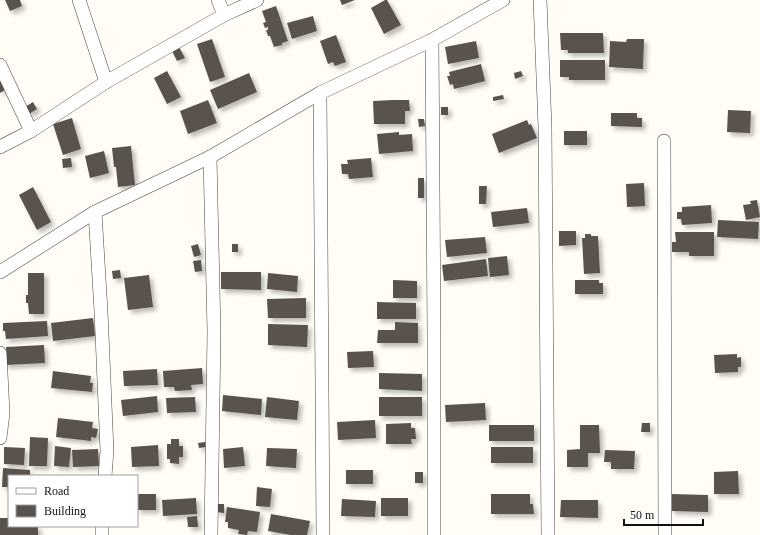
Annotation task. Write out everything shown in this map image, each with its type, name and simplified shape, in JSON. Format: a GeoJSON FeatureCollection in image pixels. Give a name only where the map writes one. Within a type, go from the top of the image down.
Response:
{"type":"FeatureCollection","features":[{"type":"Feature","properties":{"kind":"street"},"geometry":{"type":"LineString","coordinates":[[79,0],[106,82]]}},
{"type":"Feature","properties":{"kind":"street"},"geometry":{"type":"LineString","coordinates":[[218,0],[224,15]]}},
{"type":"Feature","properties":{"kind":"street"},"geometry":{"type":"LineString","coordinates":[[0,147],[30,127],[106,82],[224,15],[257,0]]}},
{"type":"Feature","properties":{"kind":"street"},"geometry":{"type":"LineString","coordinates":[[0,272],[95,212],[210,157],[320,93],[432,40],[503,0]]}},
{"type":"Feature","properties":{"kind":"street"},"geometry":{"type":"LineString","coordinates":[[540,0],[545,127],[548,535]]}},
{"type":"Feature","properties":{"kind":"street"},"geometry":{"type":"LineString","coordinates":[[432,40],[434,535]]}},
{"type":"Feature","properties":{"kind":"street"},"geometry":{"type":"LineString","coordinates":[[0,65],[30,127]]}},
{"type":"Feature","properties":{"kind":"street"},"geometry":{"type":"LineString","coordinates":[[320,93],[323,535]]}},
{"type":"Feature","properties":{"kind":"street"},"geometry":{"type":"LineString","coordinates":[[0,137],[30,127]]}},
{"type":"Feature","properties":{"kind":"street"},"geometry":{"type":"LineString","coordinates":[[664,141],[665,535]]}},
{"type":"Feature","properties":{"kind":"street"},"geometry":{"type":"LineString","coordinates":[[210,157],[214,332],[211,535]]}},
{"type":"Feature","properties":{"kind":"street"},"geometry":{"type":"LineString","coordinates":[[95,212],[106,436],[105,475]]}},
{"type":"Feature","properties":{"kind":"street"},"geometry":{"type":"LineString","coordinates":[[0,353],[3,413],[0,438]]}},
{"type":"Feature","properties":{"kind":"building"},"geometry":{"type":"Polygon","coordinates":[[[5,0],[20,0],[22,6],[10,11],[5,0]]]}},
{"type":"Feature","properties":{"kind":"building"},"geometry":{"type":"Polygon","coordinates":[[[340,0],[355,0],[342,5],[340,0]]]}},
{"type":"Feature","properties":{"kind":"building"},"geometry":{"type":"Polygon","coordinates":[[[387,0],[401,25],[384,34],[371,8],[387,0]]]}},
{"type":"Feature","properties":{"kind":"building"},"geometry":{"type":"Polygon","coordinates":[[[276,6],[288,41],[282,43],[282,45],[274,47],[266,30],[268,30],[268,27],[265,28],[263,23],[266,22],[262,11],[276,6]]]}},
{"type":"Feature","properties":{"kind":"building"},"geometry":{"type":"Polygon","coordinates":[[[313,16],[317,31],[292,39],[287,23],[313,16]]]}},
{"type":"Feature","properties":{"kind":"building"},"geometry":{"type":"Polygon","coordinates":[[[560,33],[603,33],[604,53],[568,53],[568,50],[561,50],[560,33]]]}},
{"type":"Feature","properties":{"kind":"building"},"geometry":{"type":"Polygon","coordinates":[[[336,35],[346,62],[335,66],[333,62],[328,64],[320,41],[336,35]]]}},
{"type":"Feature","properties":{"kind":"building"},"geometry":{"type":"Polygon","coordinates":[[[212,39],[225,77],[210,82],[197,44],[212,39]]]}},
{"type":"Feature","properties":{"kind":"building"},"geometry":{"type":"Polygon","coordinates":[[[627,39],[644,39],[643,69],[609,67],[610,41],[626,42],[627,39]]]}},
{"type":"Feature","properties":{"kind":"building"},"geometry":{"type":"Polygon","coordinates":[[[476,41],[479,58],[448,64],[445,47],[476,41]]]}},
{"type":"Feature","properties":{"kind":"building"},"geometry":{"type":"Polygon","coordinates":[[[179,47],[185,58],[177,61],[172,51],[179,47]]]}},
{"type":"Feature","properties":{"kind":"building"},"geometry":{"type":"Polygon","coordinates":[[[560,60],[605,60],[605,80],[569,80],[569,77],[560,77],[560,60]]]}},
{"type":"Feature","properties":{"kind":"building"},"geometry":{"type":"Polygon","coordinates":[[[481,64],[485,81],[454,89],[453,84],[450,85],[447,76],[450,76],[449,72],[481,64]]]}},
{"type":"Feature","properties":{"kind":"building"},"geometry":{"type":"Polygon","coordinates":[[[167,71],[181,97],[167,104],[154,78],[167,71]]]}},
{"type":"Feature","properties":{"kind":"building"},"geometry":{"type":"Polygon","coordinates":[[[521,71],[523,76],[515,79],[514,73],[521,71]]]}},
{"type":"Feature","properties":{"kind":"building"},"geometry":{"type":"Polygon","coordinates":[[[249,73],[257,92],[218,109],[210,90],[249,73]]]}},
{"type":"Feature","properties":{"kind":"building"},"geometry":{"type":"Polygon","coordinates":[[[0,81],[5,90],[0,93],[0,81]]]}},
{"type":"Feature","properties":{"kind":"building"},"geometry":{"type":"Polygon","coordinates":[[[503,95],[504,99],[493,101],[493,97],[503,95]]]}},
{"type":"Feature","properties":{"kind":"building"},"geometry":{"type":"Polygon","coordinates":[[[208,100],[217,123],[188,134],[180,111],[208,100]]]}},
{"type":"Feature","properties":{"kind":"building"},"geometry":{"type":"Polygon","coordinates":[[[409,100],[410,111],[405,111],[405,124],[374,124],[373,101],[409,100]]]}},
{"type":"Feature","properties":{"kind":"building"},"geometry":{"type":"Polygon","coordinates":[[[33,102],[37,109],[29,114],[25,107],[33,102]]]}},
{"type":"Feature","properties":{"kind":"building"},"geometry":{"type":"Polygon","coordinates":[[[441,107],[448,107],[448,115],[441,115],[441,107]]]}},
{"type":"Feature","properties":{"kind":"building"},"geometry":{"type":"Polygon","coordinates":[[[728,110],[751,111],[750,133],[727,132],[728,110]]]}},
{"type":"Feature","properties":{"kind":"building"},"geometry":{"type":"Polygon","coordinates":[[[611,113],[637,113],[637,118],[642,118],[642,127],[611,126],[611,113]]]}},
{"type":"Feature","properties":{"kind":"building"},"geometry":{"type":"Polygon","coordinates":[[[72,118],[81,149],[63,155],[53,124],[72,118]]]}},
{"type":"Feature","properties":{"kind":"building"},"geometry":{"type":"Polygon","coordinates":[[[418,119],[424,119],[425,126],[419,127],[418,119]]]}},
{"type":"Feature","properties":{"kind":"building"},"geometry":{"type":"Polygon","coordinates":[[[527,120],[529,125],[531,124],[537,138],[499,153],[492,134],[527,120]]]}},
{"type":"Feature","properties":{"kind":"building"},"geometry":{"type":"Polygon","coordinates":[[[564,131],[587,131],[587,145],[564,145],[564,131]]]}},
{"type":"Feature","properties":{"kind":"building"},"geometry":{"type":"Polygon","coordinates":[[[399,132],[399,135],[412,134],[413,151],[379,154],[377,134],[399,132]]]}},
{"type":"Feature","properties":{"kind":"building"},"geometry":{"type":"Polygon","coordinates":[[[131,146],[135,185],[118,187],[112,148],[131,146]]]}},
{"type":"Feature","properties":{"kind":"building"},"geometry":{"type":"Polygon","coordinates":[[[104,151],[109,173],[90,178],[85,156],[104,151]]]}},
{"type":"Feature","properties":{"kind":"building"},"geometry":{"type":"Polygon","coordinates":[[[71,158],[72,167],[63,168],[62,159],[71,158]]]}},
{"type":"Feature","properties":{"kind":"building"},"geometry":{"type":"Polygon","coordinates":[[[371,158],[373,177],[349,179],[348,174],[342,174],[341,164],[348,164],[347,160],[371,158]]]}},
{"type":"Feature","properties":{"kind":"building"},"geometry":{"type":"Polygon","coordinates":[[[418,178],[424,178],[424,198],[418,198],[418,178]]]}},
{"type":"Feature","properties":{"kind":"building"},"geometry":{"type":"Polygon","coordinates":[[[644,183],[645,206],[627,207],[626,184],[644,183]]]}},
{"type":"Feature","properties":{"kind":"building"},"geometry":{"type":"Polygon","coordinates":[[[479,186],[487,186],[486,204],[479,204],[479,186]]]}},
{"type":"Feature","properties":{"kind":"building"},"geometry":{"type":"Polygon","coordinates":[[[33,187],[51,222],[37,230],[19,195],[33,187]]]}},
{"type":"Feature","properties":{"kind":"building"},"geometry":{"type":"Polygon","coordinates":[[[757,200],[760,217],[746,220],[743,205],[751,204],[750,201],[757,200]]]}},
{"type":"Feature","properties":{"kind":"building"},"geometry":{"type":"Polygon","coordinates":[[[711,205],[712,223],[682,225],[681,219],[677,219],[677,212],[682,212],[682,207],[711,205]]]}},
{"type":"Feature","properties":{"kind":"building"},"geometry":{"type":"Polygon","coordinates":[[[527,208],[529,223],[493,227],[491,212],[527,208]]]}},
{"type":"Feature","properties":{"kind":"building"},"geometry":{"type":"Polygon","coordinates":[[[718,220],[759,222],[758,239],[717,237],[718,220]]]}},
{"type":"Feature","properties":{"kind":"building"},"geometry":{"type":"Polygon","coordinates":[[[559,231],[576,231],[576,245],[559,246],[559,231]]]}},
{"type":"Feature","properties":{"kind":"building"},"geometry":{"type":"Polygon","coordinates":[[[675,232],[714,232],[714,256],[689,256],[689,252],[672,252],[672,242],[676,242],[675,232]]]}},
{"type":"Feature","properties":{"kind":"building"},"geometry":{"type":"Polygon","coordinates":[[[585,234],[598,236],[600,273],[584,274],[582,238],[585,238],[585,234]]]}},
{"type":"Feature","properties":{"kind":"building"},"geometry":{"type":"Polygon","coordinates":[[[485,237],[487,253],[447,257],[445,240],[485,237]]]}},
{"type":"Feature","properties":{"kind":"building"},"geometry":{"type":"Polygon","coordinates":[[[198,244],[201,255],[194,257],[191,246],[198,244]]]}},
{"type":"Feature","properties":{"kind":"building"},"geometry":{"type":"Polygon","coordinates":[[[232,244],[238,244],[238,252],[232,252],[232,244]]]}},
{"type":"Feature","properties":{"kind":"building"},"geometry":{"type":"Polygon","coordinates":[[[507,256],[509,275],[490,277],[488,258],[507,256]]]}},
{"type":"Feature","properties":{"kind":"building"},"geometry":{"type":"Polygon","coordinates":[[[486,259],[488,276],[444,281],[442,265],[486,259]]]}},
{"type":"Feature","properties":{"kind":"building"},"geometry":{"type":"Polygon","coordinates":[[[201,260],[202,271],[195,272],[193,261],[201,260]]]}},
{"type":"Feature","properties":{"kind":"building"},"geometry":{"type":"Polygon","coordinates":[[[120,270],[121,278],[113,279],[112,271],[120,270]]]}},
{"type":"Feature","properties":{"kind":"building"},"geometry":{"type":"Polygon","coordinates":[[[221,272],[261,272],[261,290],[221,289],[221,272]]]}},
{"type":"Feature","properties":{"kind":"building"},"geometry":{"type":"Polygon","coordinates":[[[28,273],[44,273],[44,314],[29,314],[28,303],[26,303],[26,295],[28,295],[28,273]]]}},
{"type":"Feature","properties":{"kind":"building"},"geometry":{"type":"Polygon","coordinates":[[[268,273],[298,276],[297,292],[267,289],[268,273]]]}},
{"type":"Feature","properties":{"kind":"building"},"geometry":{"type":"Polygon","coordinates":[[[149,275],[153,307],[128,310],[124,278],[149,275]]]}},
{"type":"Feature","properties":{"kind":"building"},"geometry":{"type":"Polygon","coordinates":[[[393,280],[417,281],[417,298],[393,298],[393,280]]]}},
{"type":"Feature","properties":{"kind":"building"},"geometry":{"type":"Polygon","coordinates":[[[575,280],[599,280],[599,283],[603,283],[603,294],[575,294],[575,280]]]}},
{"type":"Feature","properties":{"kind":"building"},"geometry":{"type":"Polygon","coordinates":[[[306,298],[306,318],[268,318],[267,299],[306,298]]]}},
{"type":"Feature","properties":{"kind":"building"},"geometry":{"type":"Polygon","coordinates":[[[377,302],[416,303],[416,319],[377,319],[377,302]]]}},
{"type":"Feature","properties":{"kind":"building"},"geometry":{"type":"Polygon","coordinates":[[[93,318],[95,336],[53,341],[51,323],[93,318]]]}},
{"type":"Feature","properties":{"kind":"building"},"geometry":{"type":"Polygon","coordinates":[[[47,321],[48,336],[6,339],[5,331],[3,331],[3,323],[47,321]]]}},
{"type":"Feature","properties":{"kind":"building"},"geometry":{"type":"Polygon","coordinates":[[[395,322],[418,323],[418,343],[377,343],[378,330],[395,330],[395,322]]]}},
{"type":"Feature","properties":{"kind":"building"},"geometry":{"type":"Polygon","coordinates":[[[268,324],[308,325],[307,347],[268,345],[268,324]]]}},
{"type":"Feature","properties":{"kind":"building"},"geometry":{"type":"Polygon","coordinates":[[[44,345],[45,363],[5,365],[4,357],[7,357],[6,347],[44,345]]]}},
{"type":"Feature","properties":{"kind":"building"},"geometry":{"type":"Polygon","coordinates":[[[373,351],[374,367],[348,368],[347,352],[373,351]]]}},
{"type":"Feature","properties":{"kind":"building"},"geometry":{"type":"Polygon","coordinates":[[[737,354],[737,358],[741,357],[741,367],[738,367],[738,372],[715,373],[714,355],[737,354]]]}},
{"type":"Feature","properties":{"kind":"building"},"geometry":{"type":"Polygon","coordinates":[[[202,368],[203,384],[191,385],[192,390],[175,391],[174,387],[164,387],[163,371],[202,368]]]}},
{"type":"Feature","properties":{"kind":"building"},"geometry":{"type":"Polygon","coordinates":[[[157,369],[158,385],[124,386],[123,371],[157,369]]]}},
{"type":"Feature","properties":{"kind":"building"},"geometry":{"type":"Polygon","coordinates":[[[53,371],[91,376],[90,383],[93,383],[92,392],[51,388],[53,371]]]}},
{"type":"Feature","properties":{"kind":"building"},"geometry":{"type":"Polygon","coordinates":[[[379,373],[422,374],[422,391],[379,389],[379,373]]]}},
{"type":"Feature","properties":{"kind":"building"},"geometry":{"type":"Polygon","coordinates":[[[223,395],[262,399],[261,415],[222,411],[223,395]]]}},
{"type":"Feature","properties":{"kind":"building"},"geometry":{"type":"Polygon","coordinates":[[[157,396],[158,412],[123,416],[121,400],[157,396]]]}},
{"type":"Feature","properties":{"kind":"building"},"geometry":{"type":"Polygon","coordinates":[[[195,397],[196,412],[167,413],[166,398],[195,397]]]}},
{"type":"Feature","properties":{"kind":"building"},"geometry":{"type":"Polygon","coordinates":[[[267,397],[299,401],[297,420],[265,417],[267,397]]]}},
{"type":"Feature","properties":{"kind":"building"},"geometry":{"type":"Polygon","coordinates":[[[379,397],[422,397],[422,416],[379,416],[379,397]]]}},
{"type":"Feature","properties":{"kind":"building"},"geometry":{"type":"Polygon","coordinates":[[[485,403],[486,420],[446,422],[445,405],[485,403]]]}},
{"type":"Feature","properties":{"kind":"building"},"geometry":{"type":"Polygon","coordinates":[[[58,418],[93,422],[92,428],[98,429],[96,438],[91,437],[91,441],[56,437],[58,418]]]}},
{"type":"Feature","properties":{"kind":"building"},"geometry":{"type":"Polygon","coordinates":[[[375,420],[376,438],[338,440],[337,422],[375,420]]]}},
{"type":"Feature","properties":{"kind":"building"},"geometry":{"type":"Polygon","coordinates":[[[411,423],[411,428],[415,428],[416,439],[411,439],[412,444],[386,444],[386,424],[411,423]]]}},
{"type":"Feature","properties":{"kind":"building"},"geometry":{"type":"Polygon","coordinates":[[[642,423],[650,423],[650,432],[641,432],[642,423]]]}},
{"type":"Feature","properties":{"kind":"building"},"geometry":{"type":"Polygon","coordinates":[[[489,425],[534,425],[534,441],[489,441],[489,425]]]}},
{"type":"Feature","properties":{"kind":"building"},"geometry":{"type":"Polygon","coordinates":[[[580,425],[599,425],[600,453],[588,453],[588,467],[567,467],[567,450],[580,449],[580,425]]]}},
{"type":"Feature","properties":{"kind":"building"},"geometry":{"type":"Polygon","coordinates":[[[30,437],[48,438],[47,466],[29,466],[30,437]]]}},
{"type":"Feature","properties":{"kind":"building"},"geometry":{"type":"Polygon","coordinates":[[[171,439],[179,439],[179,446],[183,446],[183,457],[179,457],[179,464],[170,463],[170,459],[167,459],[167,444],[171,444],[171,439]]]}},
{"type":"Feature","properties":{"kind":"building"},"geometry":{"type":"Polygon","coordinates":[[[205,442],[206,447],[199,448],[198,443],[205,442]]]}},
{"type":"Feature","properties":{"kind":"building"},"geometry":{"type":"Polygon","coordinates":[[[158,445],[159,466],[132,467],[131,447],[158,445]]]}},
{"type":"Feature","properties":{"kind":"building"},"geometry":{"type":"Polygon","coordinates":[[[55,446],[71,448],[69,467],[54,466],[55,446]]]}},
{"type":"Feature","properties":{"kind":"building"},"geometry":{"type":"Polygon","coordinates":[[[4,447],[25,448],[24,465],[4,464],[4,447]]]}},
{"type":"Feature","properties":{"kind":"building"},"geometry":{"type":"Polygon","coordinates":[[[243,447],[245,466],[224,468],[223,449],[243,447]]]}},
{"type":"Feature","properties":{"kind":"building"},"geometry":{"type":"Polygon","coordinates":[[[491,447],[533,447],[533,463],[491,463],[491,447]]]}},
{"type":"Feature","properties":{"kind":"building"},"geometry":{"type":"Polygon","coordinates":[[[267,448],[297,449],[296,468],[266,466],[267,448]]]}},
{"type":"Feature","properties":{"kind":"building"},"geometry":{"type":"Polygon","coordinates":[[[98,449],[99,466],[73,467],[72,450],[98,449]]]}},
{"type":"Feature","properties":{"kind":"building"},"geometry":{"type":"Polygon","coordinates":[[[605,450],[635,451],[634,469],[611,469],[611,462],[604,462],[605,450]]]}},
{"type":"Feature","properties":{"kind":"building"},"geometry":{"type":"Polygon","coordinates":[[[3,468],[30,470],[30,475],[8,475],[8,487],[2,487],[3,468]]]}},
{"type":"Feature","properties":{"kind":"building"},"geometry":{"type":"Polygon","coordinates":[[[346,470],[373,470],[373,484],[346,484],[346,470]]]}},
{"type":"Feature","properties":{"kind":"building"},"geometry":{"type":"Polygon","coordinates":[[[738,471],[739,494],[714,494],[714,472],[738,471]]]}},
{"type":"Feature","properties":{"kind":"building"},"geometry":{"type":"Polygon","coordinates":[[[415,472],[423,472],[423,483],[415,483],[415,472]]]}},
{"type":"Feature","properties":{"kind":"building"},"geometry":{"type":"Polygon","coordinates":[[[257,487],[272,489],[270,507],[256,506],[257,487]]]}},
{"type":"Feature","properties":{"kind":"building"},"geometry":{"type":"Polygon","coordinates":[[[138,494],[156,494],[156,510],[138,510],[138,494]]]}},
{"type":"Feature","properties":{"kind":"building"},"geometry":{"type":"Polygon","coordinates":[[[491,494],[530,494],[530,504],[533,504],[534,514],[491,514],[491,494]]]}},
{"type":"Feature","properties":{"kind":"building"},"geometry":{"type":"Polygon","coordinates":[[[671,494],[708,495],[708,512],[671,511],[671,494]]]}},
{"type":"Feature","properties":{"kind":"building"},"geometry":{"type":"Polygon","coordinates":[[[196,498],[197,514],[163,516],[162,500],[196,498]]]}},
{"type":"Feature","properties":{"kind":"building"},"geometry":{"type":"Polygon","coordinates":[[[381,498],[408,498],[408,516],[381,516],[381,498]]]}},
{"type":"Feature","properties":{"kind":"building"},"geometry":{"type":"Polygon","coordinates":[[[342,499],[376,501],[375,517],[341,516],[342,499]]]}},
{"type":"Feature","properties":{"kind":"building"},"geometry":{"type":"Polygon","coordinates":[[[561,500],[598,500],[598,518],[560,517],[561,500]]]}},
{"type":"Feature","properties":{"kind":"building"},"geometry":{"type":"Polygon","coordinates":[[[216,504],[224,504],[224,513],[216,512],[216,504]]]}},
{"type":"Feature","properties":{"kind":"building"},"geometry":{"type":"Polygon","coordinates":[[[227,507],[260,512],[257,532],[248,531],[247,535],[238,534],[239,530],[228,528],[228,522],[225,522],[227,507]]]}},
{"type":"Feature","properties":{"kind":"building"},"geometry":{"type":"Polygon","coordinates":[[[271,514],[310,521],[307,535],[291,535],[268,531],[271,514]]]}},
{"type":"Feature","properties":{"kind":"building"},"geometry":{"type":"Polygon","coordinates":[[[197,516],[198,527],[188,527],[187,517],[197,516]]]}},
{"type":"Feature","properties":{"kind":"building"},"geometry":{"type":"Polygon","coordinates":[[[0,518],[8,518],[8,527],[38,527],[38,535],[0,535],[0,518]]]}}]}
